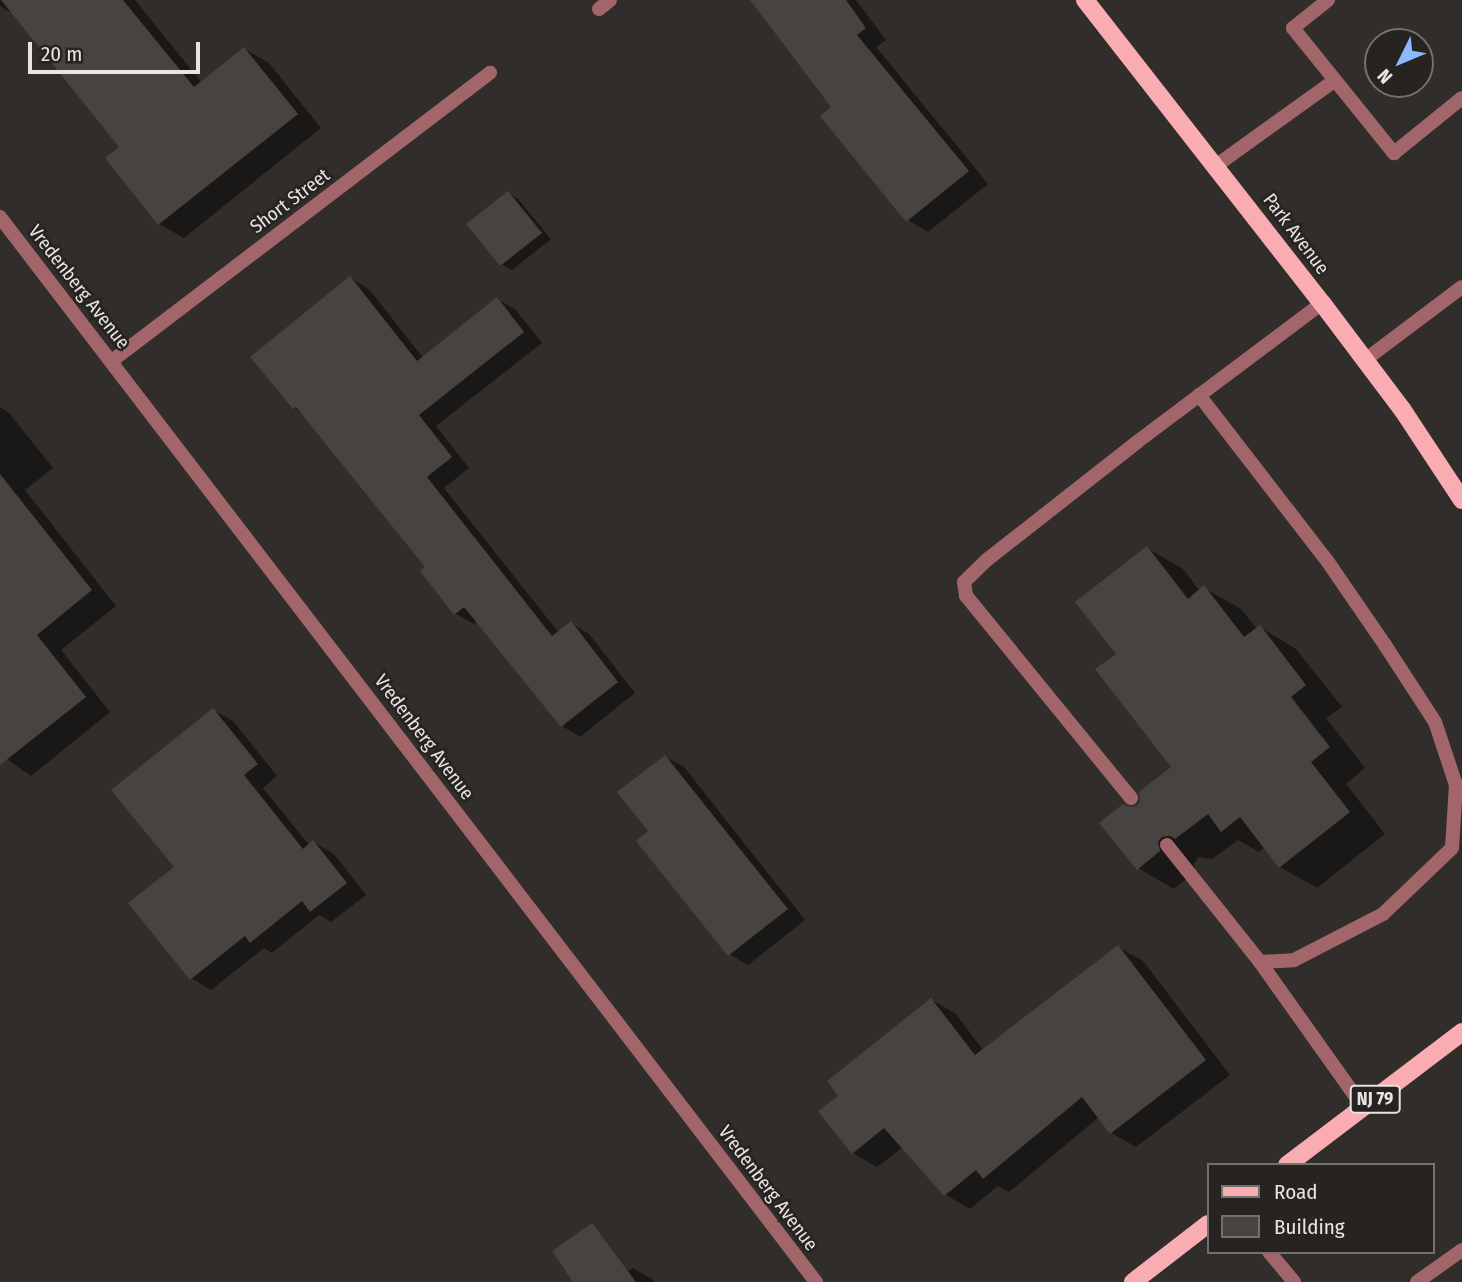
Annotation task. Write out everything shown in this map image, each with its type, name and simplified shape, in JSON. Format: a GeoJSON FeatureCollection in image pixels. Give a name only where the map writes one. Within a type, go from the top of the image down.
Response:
{"type":"FeatureCollection","features":[{"type":"Feature","properties":{"kind":"main road","name":"Park Avenue"},"geometry":{"type":"LineString","coordinates":[[1085,0],[1217,165],[1365,360],[1462,500]]}},
{"type":"Feature","properties":{"kind":"main road","name":"NJ 79"},"geometry":{"type":"LineString","coordinates":[[1290,1163],[1462,1031]]}},
{"type":"Feature","properties":{"kind":"main road"},"geometry":{"type":"LineString","coordinates":[[1133,1282],[1206,1226]]}},
{"type":"Feature","properties":{"kind":"street"},"geometry":{"type":"LineString","coordinates":[[1328,0],[1293,28],[1394,153],[1462,97]]}},
{"type":"Feature","properties":{"kind":"street","name":"Short Street"},"geometry":{"type":"LineString","coordinates":[[113,360],[490,73]]}},
{"type":"Feature","properties":{"kind":"street"},"geometry":{"type":"LineString","coordinates":[[1217,165],[1334,81]]}},
{"type":"Feature","properties":{"kind":"street","name":"Vredenberg Avenue"},"geometry":{"type":"LineString","coordinates":[[0,217],[113,360],[816,1282]]}},
{"type":"Feature","properties":{"kind":"street"},"geometry":{"type":"LineString","coordinates":[[1365,360],[1462,287]]}},
{"type":"Feature","properties":{"kind":"street"},"geometry":{"type":"LineString","coordinates":[[1131,798],[966,596],[964,582],[988,559],[1321,303]]}},
{"type":"Feature","properties":{"kind":"street"},"geometry":{"type":"LineString","coordinates":[[1199,395],[1328,562],[1385,645],[1435,722],[1456,785],[1452,848],[1423,878],[1383,914],[1294,960],[1260,962]]}},
{"type":"Feature","properties":{"kind":"street"},"geometry":{"type":"LineString","coordinates":[[1167,845],[1260,962],[1363,1107]]}},
{"type":"Feature","properties":{"kind":"street"},"geometry":{"type":"LineString","coordinates":[[1417,1282],[1462,1250]]}},
{"type":"Feature","properties":{"kind":"street"},"geometry":{"type":"LineString","coordinates":[[1271,1254],[1294,1282]]}},
{"type":"Feature","properties":{"kind":"building"},"geometry":{"type":"Polygon","coordinates":[[[1,0],[123,0],[194,87],[244,47],[298,114],[158,225],[105,158],[119,147],[1,0]]]}},
{"type":"Feature","properties":{"kind":"building"},"geometry":{"type":"Polygon","coordinates":[[[750,0],[846,0],[866,28],[857,35],[969,171],[906,222],[820,116],[831,107],[750,0]]]}},
{"type":"Feature","properties":{"kind":"building"},"geometry":{"type":"Polygon","coordinates":[[[508,191],[542,233],[500,266],[466,224],[508,191]]]}},
{"type":"Feature","properties":{"kind":"building"},"geometry":{"type":"Polygon","coordinates":[[[350,276],[417,361],[497,297],[524,332],[419,415],[452,457],[427,477],[552,636],[571,621],[618,682],[561,727],[464,607],[454,615],[420,571],[425,567],[296,407],[293,409],[250,357],[350,276]]]}},
{"type":"Feature","properties":{"kind":"building"},"geometry":{"type":"Polygon","coordinates":[[[0,474],[92,590],[37,635],[86,697],[0,765],[0,474]]]}},
{"type":"Feature","properties":{"kind":"building"},"geometry":{"type":"Polygon","coordinates":[[[1147,546],[1188,599],[1204,585],[1244,637],[1260,625],[1306,685],[1291,697],[1330,747],[1311,762],[1350,812],[1279,868],[1240,817],[1221,832],[1208,814],[1175,839],[1170,836],[1162,837],[1158,842],[1160,851],[1137,870],[1099,823],[1123,804],[1128,807],[1137,806],[1140,801],[1139,792],[1171,767],[1095,669],[1116,654],[1075,602],[1147,546]]]}},
{"type":"Feature","properties":{"kind":"building"},"geometry":{"type":"Polygon","coordinates":[[[213,708],[258,764],[244,775],[303,849],[313,840],[347,883],[310,912],[302,901],[250,943],[245,936],[190,980],[128,903],[174,867],[111,790],[213,708]]]}},
{"type":"Feature","properties":{"kind":"building"},"geometry":{"type":"Polygon","coordinates":[[[665,755],[788,909],[728,956],[636,841],[648,831],[617,792],[665,755]]]}},
{"type":"Feature","properties":{"kind":"building"},"geometry":{"type":"Polygon","coordinates":[[[1118,945],[1206,1060],[1110,1134],[1082,1097],[983,1179],[976,1170],[944,1196],[884,1128],[852,1154],[818,1111],[838,1096],[827,1081],[931,998],[975,1055],[1118,945]]]}},
{"type":"Feature","properties":{"kind":"building"},"geometry":{"type":"Polygon","coordinates":[[[592,1223],[636,1282],[573,1282],[552,1251],[592,1223]]]}}]}
